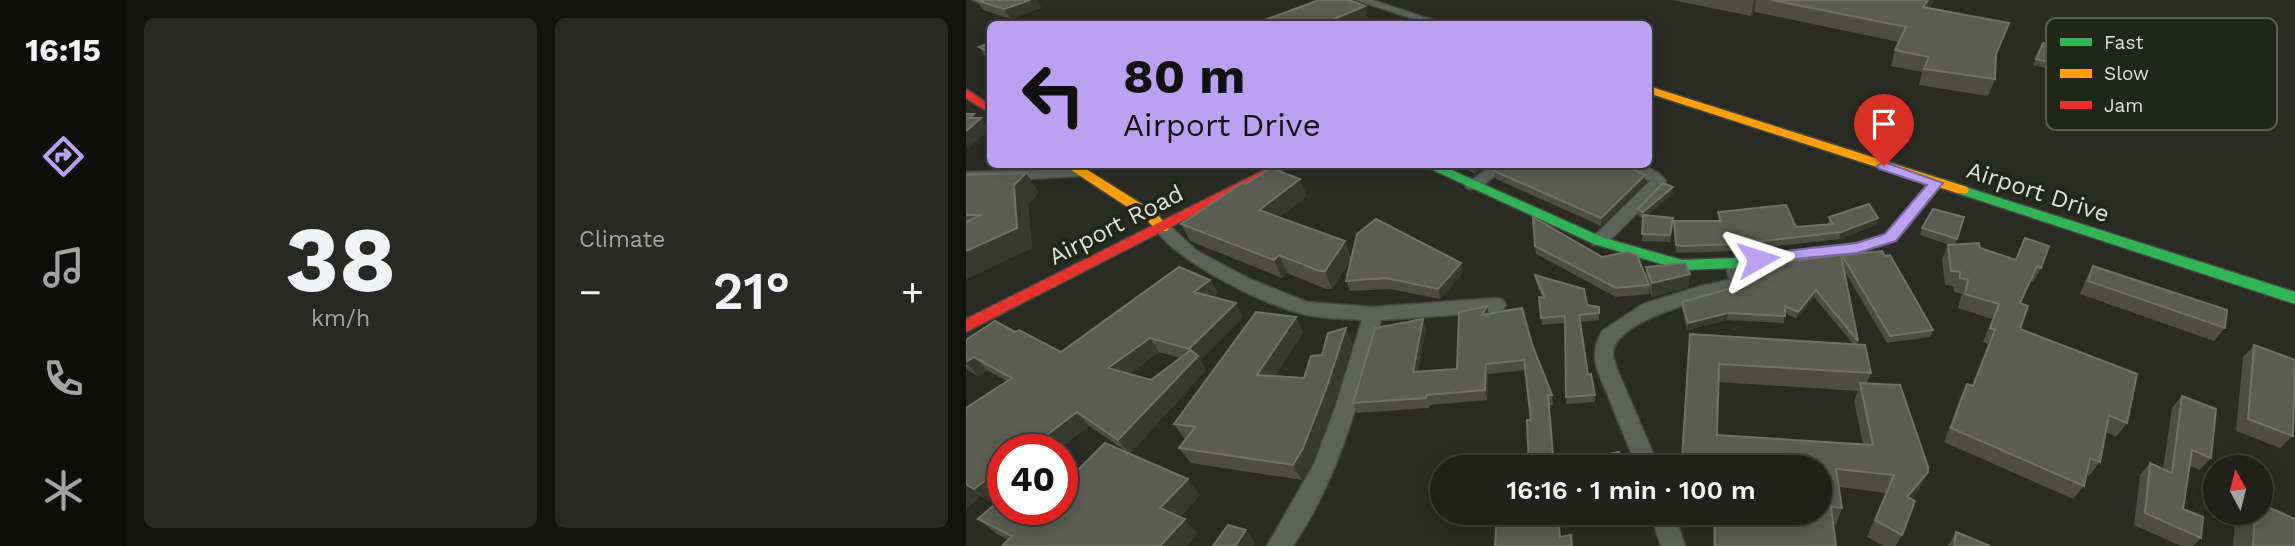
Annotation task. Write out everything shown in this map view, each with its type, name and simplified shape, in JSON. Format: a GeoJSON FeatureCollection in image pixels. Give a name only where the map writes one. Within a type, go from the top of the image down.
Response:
{"type":"FeatureCollection","features":[{"type":"Feature","properties":{"kind":"main road","name":"Airport Drive"},"geometry":{"type":"LineString","coordinates":[[1652,90],[2295,298]]}},
{"type":"Feature","properties":{"kind":"main road"},"geometry":{"type":"LineString","coordinates":[[966,92],[987,108]]}},
{"type":"Feature","properties":{"kind":"main road","name":"Airport Road"},"geometry":{"type":"LineString","coordinates":[[966,326],[1251,168]]}},
{"type":"Feature","properties":{"kind":"main road","name":"Airport Road"},"geometry":{"type":"LineString","coordinates":[[1040,270],[1278,168]]}},
{"type":"Feature","properties":{"kind":"main road"},"geometry":{"type":"LineString","coordinates":[[1435,168],[1599,241],[1682,265],[1735,262],[1857,248],[1891,238],[1936,183]]}},
{"type":"Feature","properties":{"kind":"main road"},"geometry":{"type":"LineString","coordinates":[[1074,169],[1157,222]]}},
{"type":"Feature","properties":{"kind":"street"},"geometry":{"type":"LineString","coordinates":[[1361,0],[1429,21]]}},
{"type":"Feature","properties":{"kind":"street"},"geometry":{"type":"LineString","coordinates":[[1473,186],[1498,168]]}},
{"type":"Feature","properties":{"kind":"street"},"geometry":{"type":"LineString","coordinates":[[1599,241],[1658,181],[1654,176],[1633,168]]}},
{"type":"Feature","properties":{"kind":"street"},"geometry":{"type":"LineString","coordinates":[[966,177],[1074,169]]}},
{"type":"Feature","properties":{"kind":"street"},"geometry":{"type":"LineString","coordinates":[[1157,222],[1191,255],[1256,288],[1305,308],[1373,314],[1497,305]]}},
{"type":"Feature","properties":{"kind":"street"},"geometry":{"type":"LineString","coordinates":[[1642,455],[1607,369],[1603,352],[1609,336],[1650,309],[1701,292],[1739,284],[1735,262]]}},
{"type":"Feature","properties":{"kind":"street"},"geometry":{"type":"LineString","coordinates":[[1279,546],[1298,519],[1339,434],[1373,314]]}},
{"type":"Feature","properties":{"kind":"street"},"geometry":{"type":"LineString","coordinates":[[1666,525],[1673,546]]}},
{"type":"Feature","properties":{"kind":"building"},"geometry":{"type":"Polygon","coordinates":[[[976,0],[1030,0],[1004,9],[976,0]]]}},
{"type":"Feature","properties":{"kind":"building"},"geometry":{"type":"Polygon","coordinates":[[[1319,0],[1349,0],[1365,6],[1329,21],[1262,21],[1319,0]]]}},
{"type":"Feature","properties":{"kind":"building"},"geometry":{"type":"Polygon","coordinates":[[[1772,0],[1928,0],[1923,7],[2009,23],[1996,54],[1995,79],[1924,69],[1929,57],[1895,50],[1906,27],[1772,0]]]}},
{"type":"Feature","properties":{"kind":"building"},"geometry":{"type":"Polygon","coordinates":[[[2043,43],[2046,44],[2046,61],[2036,59],[2043,43]]]}},
{"type":"Feature","properties":{"kind":"building"},"geometry":{"type":"Polygon","coordinates":[[[966,114],[974,114],[969,118],[981,118],[966,131],[966,114]]]}},
{"type":"Feature","properties":{"kind":"building"},"geometry":{"type":"Polygon","coordinates":[[[1271,168],[1300,179],[1259,210],[1345,241],[1325,271],[1279,255],[1274,260],[1181,224],[1242,183],[1246,184],[1271,168]]]}},
{"type":"Feature","properties":{"kind":"building"},"geometry":{"type":"Polygon","coordinates":[[[1498,168],[1630,168],[1645,175],[1601,218],[1494,171],[1498,168]]]}},
{"type":"Feature","properties":{"kind":"building"},"geometry":{"type":"Polygon","coordinates":[[[1026,173],[1014,185],[1017,228],[966,251],[966,222],[981,215],[966,215],[966,175],[1026,173]]]}},
{"type":"Feature","properties":{"kind":"building"},"geometry":{"type":"Polygon","coordinates":[[[1663,183],[1673,187],[1643,212],[1638,209],[1663,183]]]}},
{"type":"Feature","properties":{"kind":"building"},"geometry":{"type":"Polygon","coordinates":[[[1869,204],[1878,218],[1841,232],[1736,244],[1676,245],[1674,221],[1721,221],[1718,212],[1786,205],[1796,227],[1833,224],[1829,217],[1869,204]]]}},
{"type":"Feature","properties":{"kind":"building"},"geometry":{"type":"Polygon","coordinates":[[[1933,209],[1964,217],[1957,239],[1922,228],[1933,209]]]}},
{"type":"Feature","properties":{"kind":"building"},"geometry":{"type":"Polygon","coordinates":[[[1643,215],[1673,218],[1670,235],[1642,234],[1643,215]]]}},
{"type":"Feature","properties":{"kind":"building"},"geometry":{"type":"Polygon","coordinates":[[[1533,217],[1602,257],[1627,252],[1637,255],[1649,285],[1616,288],[1535,246],[1533,217]]]}},
{"type":"Feature","properties":{"kind":"building"},"geometry":{"type":"Polygon","coordinates":[[[1376,219],[1461,263],[1438,289],[1386,278],[1346,281],[1357,234],[1376,219]]]}},
{"type":"Feature","properties":{"kind":"building"},"geometry":{"type":"Polygon","coordinates":[[[2025,238],[2049,246],[2041,268],[2037,266],[2020,303],[2028,306],[2020,329],[2137,374],[2127,423],[2109,415],[2100,462],[2090,458],[2084,486],[1951,428],[1967,384],[1973,386],[1995,330],[1990,328],[1999,304],[1965,294],[1968,280],[1960,278],[1960,272],[1951,271],[1948,245],[1979,243],[1980,248],[2016,260],[2025,238]]]}},
{"type":"Feature","properties":{"kind":"building"},"geometry":{"type":"Polygon","coordinates":[[[1882,251],[1885,256],[1890,255],[1933,330],[1890,336],[1842,255],[1882,251]]]}},
{"type":"Feature","properties":{"kind":"building"},"geometry":{"type":"Polygon","coordinates":[[[1841,255],[1858,341],[1816,290],[1798,312],[1785,306],[1785,316],[1728,313],[1688,323],[1682,302],[1750,283],[1750,266],[1841,255]]]}},
{"type":"Feature","properties":{"kind":"building"},"geometry":{"type":"Polygon","coordinates":[[[1685,263],[1690,274],[1652,283],[1646,267],[1685,263]]]}},
{"type":"Feature","properties":{"kind":"building"},"geometry":{"type":"Polygon","coordinates":[[[2093,266],[2227,310],[2225,328],[2088,281],[2093,266]]]}},
{"type":"Feature","properties":{"kind":"building"},"geometry":{"type":"Polygon","coordinates":[[[1179,267],[1210,280],[1194,292],[1236,303],[1189,349],[1150,338],[1108,368],[1151,380],[1191,350],[1198,356],[1118,440],[1077,412],[1048,434],[987,434],[987,479],[974,489],[966,484],[966,408],[1012,378],[974,357],[966,362],[966,340],[995,321],[1061,352],[1179,267]]]}},
{"type":"Feature","properties":{"kind":"building"},"geometry":{"type":"Polygon","coordinates":[[[1535,275],[1584,289],[1587,305],[1599,307],[1599,313],[1579,315],[1588,375],[1591,374],[1595,395],[1566,397],[1565,316],[1541,318],[1539,297],[1545,298],[1535,275]]]}},
{"type":"Feature","properties":{"kind":"building"},"geometry":{"type":"Polygon","coordinates":[[[1487,306],[1482,315],[1522,308],[1532,344],[1552,395],[1548,395],[1553,455],[1528,455],[1527,420],[1531,420],[1524,360],[1486,364],[1485,390],[1427,395],[1426,398],[1353,403],[1375,328],[1423,319],[1413,372],[1457,369],[1459,312],[1487,306]]]}},
{"type":"Feature","properties":{"kind":"building"},"geometry":{"type":"Polygon","coordinates":[[[1256,312],[1296,317],[1257,375],[1304,378],[1311,356],[1322,355],[1328,333],[1346,328],[1326,389],[1303,448],[1293,465],[1179,448],[1195,427],[1174,424],[1256,312]]]}},
{"type":"Feature","properties":{"kind":"building"},"geometry":{"type":"Polygon","coordinates":[[[1690,334],[1865,345],[1871,373],[1719,364],[1717,435],[1873,445],[1860,383],[1900,385],[1928,472],[1907,497],[1915,501],[1902,535],[1875,520],[1894,475],[1836,469],[1842,508],[1832,507],[1832,455],[1682,455],[1690,334]]]}},
{"type":"Feature","properties":{"kind":"building"},"geometry":{"type":"Polygon","coordinates":[[[2254,345],[2295,360],[2293,436],[2248,419],[2254,345]]]}},
{"type":"Feature","properties":{"kind":"building"},"geometry":{"type":"Polygon","coordinates":[[[2182,396],[2216,409],[2211,455],[2192,450],[2183,509],[2203,517],[2201,538],[2145,513],[2150,463],[2172,473],[2182,396]]]}},
{"type":"Feature","properties":{"kind":"building"},"geometry":{"type":"Polygon","coordinates":[[[1105,443],[1188,479],[1160,508],[1185,519],[1160,546],[1003,545],[1012,536],[990,525],[1078,525],[1078,470],[1105,443]]]}},
{"type":"Feature","properties":{"kind":"building"},"geometry":{"type":"Polygon","coordinates":[[[2273,509],[2295,519],[2295,546],[2253,546],[2254,525],[2273,525],[2273,509]]]}},
{"type":"Feature","properties":{"kind":"building"},"geometry":{"type":"Polygon","coordinates":[[[987,511],[987,524],[978,519],[987,511]]]}},
{"type":"Feature","properties":{"kind":"building"},"geometry":{"type":"Polygon","coordinates":[[[1832,515],[1836,546],[1715,546],[1715,525],[1832,525],[1832,515]]]}},
{"type":"Feature","properties":{"kind":"building"},"geometry":{"type":"Polygon","coordinates":[[[1228,525],[1246,530],[1235,546],[1213,546],[1228,525]]]}},
{"type":"Feature","properties":{"kind":"building"},"geometry":{"type":"Polygon","coordinates":[[[1496,525],[1559,525],[1560,537],[1571,535],[1572,546],[1495,546],[1496,525]]]}},
{"type":"Feature","properties":{"kind":"building"},"geometry":{"type":"Polygon","coordinates":[[[1956,532],[1990,546],[1954,546],[1956,532]]]}},
{"type":"Feature","properties":{"kind":"traffic: fast"},"geometry":{"type":"LineString","coordinates":[[1435,168],[1599,241],[1682,265],[1735,263],[1857,248],[1891,238],[1936,183]]}},
{"type":"Feature","properties":{"kind":"traffic: fast"},"geometry":{"type":"LineString","coordinates":[[1962,190],[2295,298]]}},
{"type":"Feature","properties":{"kind":"traffic: slow"},"geometry":{"type":"LineString","coordinates":[[1652,90],[1962,190]]}},
{"type":"Feature","properties":{"kind":"traffic: slow"},"geometry":{"type":"LineString","coordinates":[[1074,168],[1151,216],[1162,228]]}},
{"type":"Feature","properties":{"kind":"traffic: jam"},"geometry":{"type":"LineString","coordinates":[[966,92],[987,108]]}},
{"type":"Feature","properties":{"kind":"traffic: jam"},"geometry":{"type":"LineString","coordinates":[[966,326],[1279,168]]}},
{"type":"Feature","properties":{"kind":"route"},"geometry":{"type":"LineString","coordinates":[[1758,259],[1857,248],[1891,238],[1936,183],[1884,166]]}}]}
